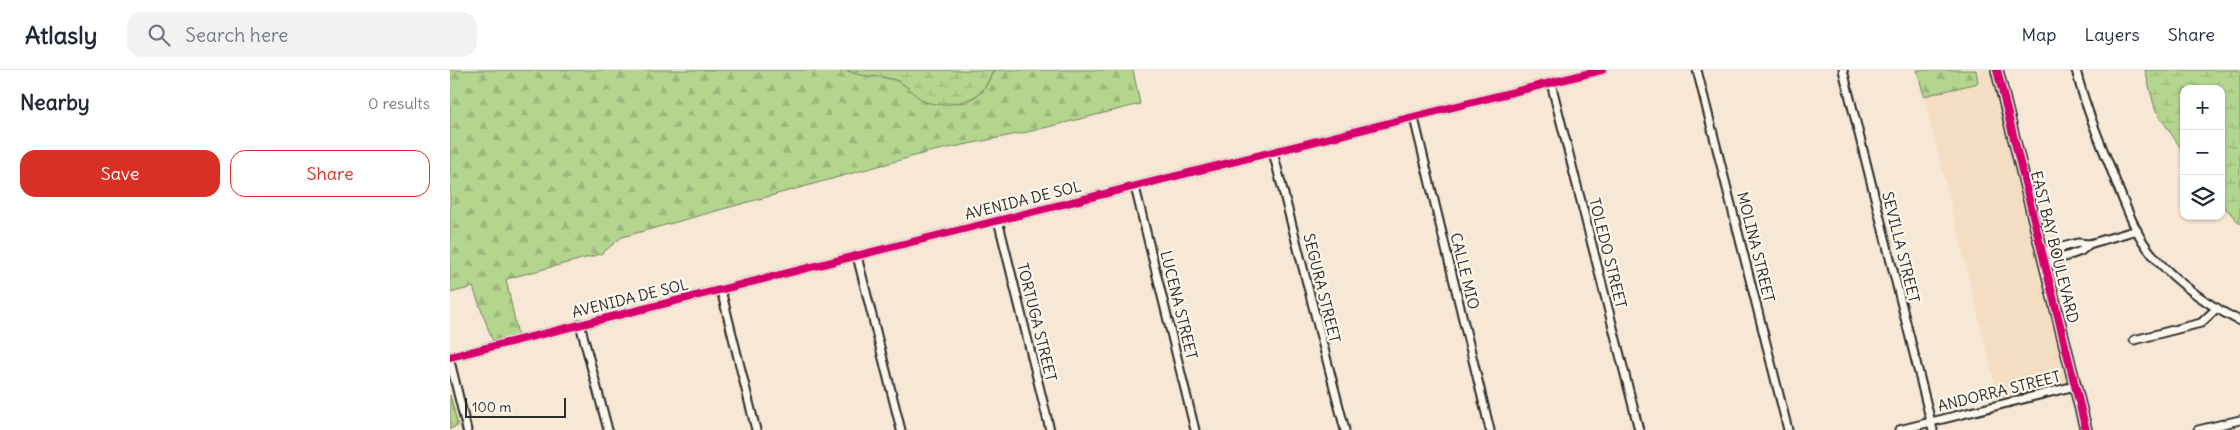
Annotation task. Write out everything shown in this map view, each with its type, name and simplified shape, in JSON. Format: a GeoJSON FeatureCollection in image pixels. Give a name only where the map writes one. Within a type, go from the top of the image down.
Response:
{"type":"FeatureCollection","features":[{"type":"Feature","properties":{"kind":"main road","name":"EAST BAY BOULEVARD"},"geometry":{"type":"LineString","coordinates":[[1997,70],[2086,430]]}},
{"type":"Feature","properties":{"kind":"street","name":"AVENIDA DE SOL"},"geometry":{"type":"LineString","coordinates":[[450,357],[1602,70]]}},
{"type":"Feature","properties":{"kind":"street","name":"MOLINA STREET"},"geometry":{"type":"LineString","coordinates":[[1697,70],[1788,430]]}},
{"type":"Feature","properties":{"kind":"street","name":"SEVILLA STREET"},"geometry":{"type":"LineString","coordinates":[[1842,70],[1933,430]]}},
{"type":"Feature","properties":{"kind":"street"},"geometry":{"type":"LineString","coordinates":[[2076,70],[2087,110],[2137,230],[2166,270],[2182,284],[2216,308],[2240,320]]}},
{"type":"Feature","properties":{"kind":"street","name":"TOLEDO STREET"},"geometry":{"type":"LineString","coordinates":[[1551,83],[1639,430]]}},
{"type":"Feature","properties":{"kind":"street","name":"CALLE MIO"},"geometry":{"type":"LineString","coordinates":[[1414,118],[1490,430]]}},
{"type":"Feature","properties":{"kind":"street","name":"SEGURA STREET"},"geometry":{"type":"LineString","coordinates":[[1274,152],[1345,430]]}},
{"type":"Feature","properties":{"kind":"street","name":"LUCENA STREET"},"geometry":{"type":"LineString","coordinates":[[1135,187],[1196,430]]}},
{"type":"Feature","properties":{"kind":"street","name":"TORTUGA STREET"},"geometry":{"type":"LineString","coordinates":[[998,220],[1050,430]]}},
{"type":"Feature","properties":{"kind":"street"},"geometry":{"type":"LineString","coordinates":[[2042,252],[2078,243],[2089,244],[2137,230]]}},
{"type":"Feature","properties":{"kind":"street"},"geometry":{"type":"LineString","coordinates":[[2045,264],[2081,251],[2089,244]]}},
{"type":"Feature","properties":{"kind":"street"},"geometry":{"type":"LineString","coordinates":[[857,256],[901,430]]}},
{"type":"Feature","properties":{"kind":"street"},"geometry":{"type":"LineString","coordinates":[[721,290],[756,430]]}},
{"type":"Feature","properties":{"kind":"street"},"geometry":{"type":"LineString","coordinates":[[2134,340],[2201,323],[2216,308]]}},
{"type":"Feature","properties":{"kind":"street"},"geometry":{"type":"LineString","coordinates":[[580,324],[608,430]]}},
{"type":"Feature","properties":{"kind":"street"},"geometry":{"type":"LineString","coordinates":[[450,361],[467,430]]}},
{"type":"Feature","properties":{"kind":"street","name":"ANDORRA STREET"},"geometry":{"type":"LineString","coordinates":[[1899,430],[2075,386]]}},
{"type":"Feature","properties":{"kind":"street"},"geometry":{"type":"LineString","coordinates":[[2198,430],[2240,420]]}},
{"type":"Feature","properties":{"kind":"shaded area"},"geometry":{"type":"Polygon","coordinates":[[[1976,70],[1993,70],[2071,383],[1999,401],[1924,96],[1978,83],[1976,70]]]}},
{"type":"Feature","properties":{"kind":"green space"},"geometry":{"type":"Polygon","coordinates":[[[450,70],[846,70],[896,80],[923,100],[940,104],[967,102],[983,91],[994,70],[1133,70],[1140,104],[1032,131],[929,152],[622,237],[601,254],[506,279],[518,336],[493,342],[473,287],[450,293],[450,70]]]}},
{"type":"Feature","properties":{"kind":"green space"},"geometry":{"type":"Polygon","coordinates":[[[846,70],[994,70],[983,90],[978,95],[954,103],[936,104],[922,100],[903,84],[895,80],[851,73],[846,70]]]}},
{"type":"Feature","properties":{"kind":"green space"},"geometry":{"type":"Polygon","coordinates":[[[1917,70],[1976,70],[1978,83],[1924,96],[1917,70]]]}},
{"type":"Feature","properties":{"kind":"green space"},"geometry":{"type":"Polygon","coordinates":[[[2145,70],[2240,70],[2240,224],[2225,207],[2225,85],[2180,85],[2180,147],[2155,109],[2145,70]]]}},
{"type":"Feature","properties":{"kind":"green space"},"geometry":{"type":"Polygon","coordinates":[[[450,395],[458,426],[450,429],[450,395]]]}},
{"type":"Feature","properties":{"kind":"cycle path"},"geometry":{"type":"LineString","coordinates":[[450,357],[1602,70]]}},
{"type":"Feature","properties":{"kind":"cycle path"},"geometry":{"type":"LineString","coordinates":[[1997,70],[2086,430]]}}]}
